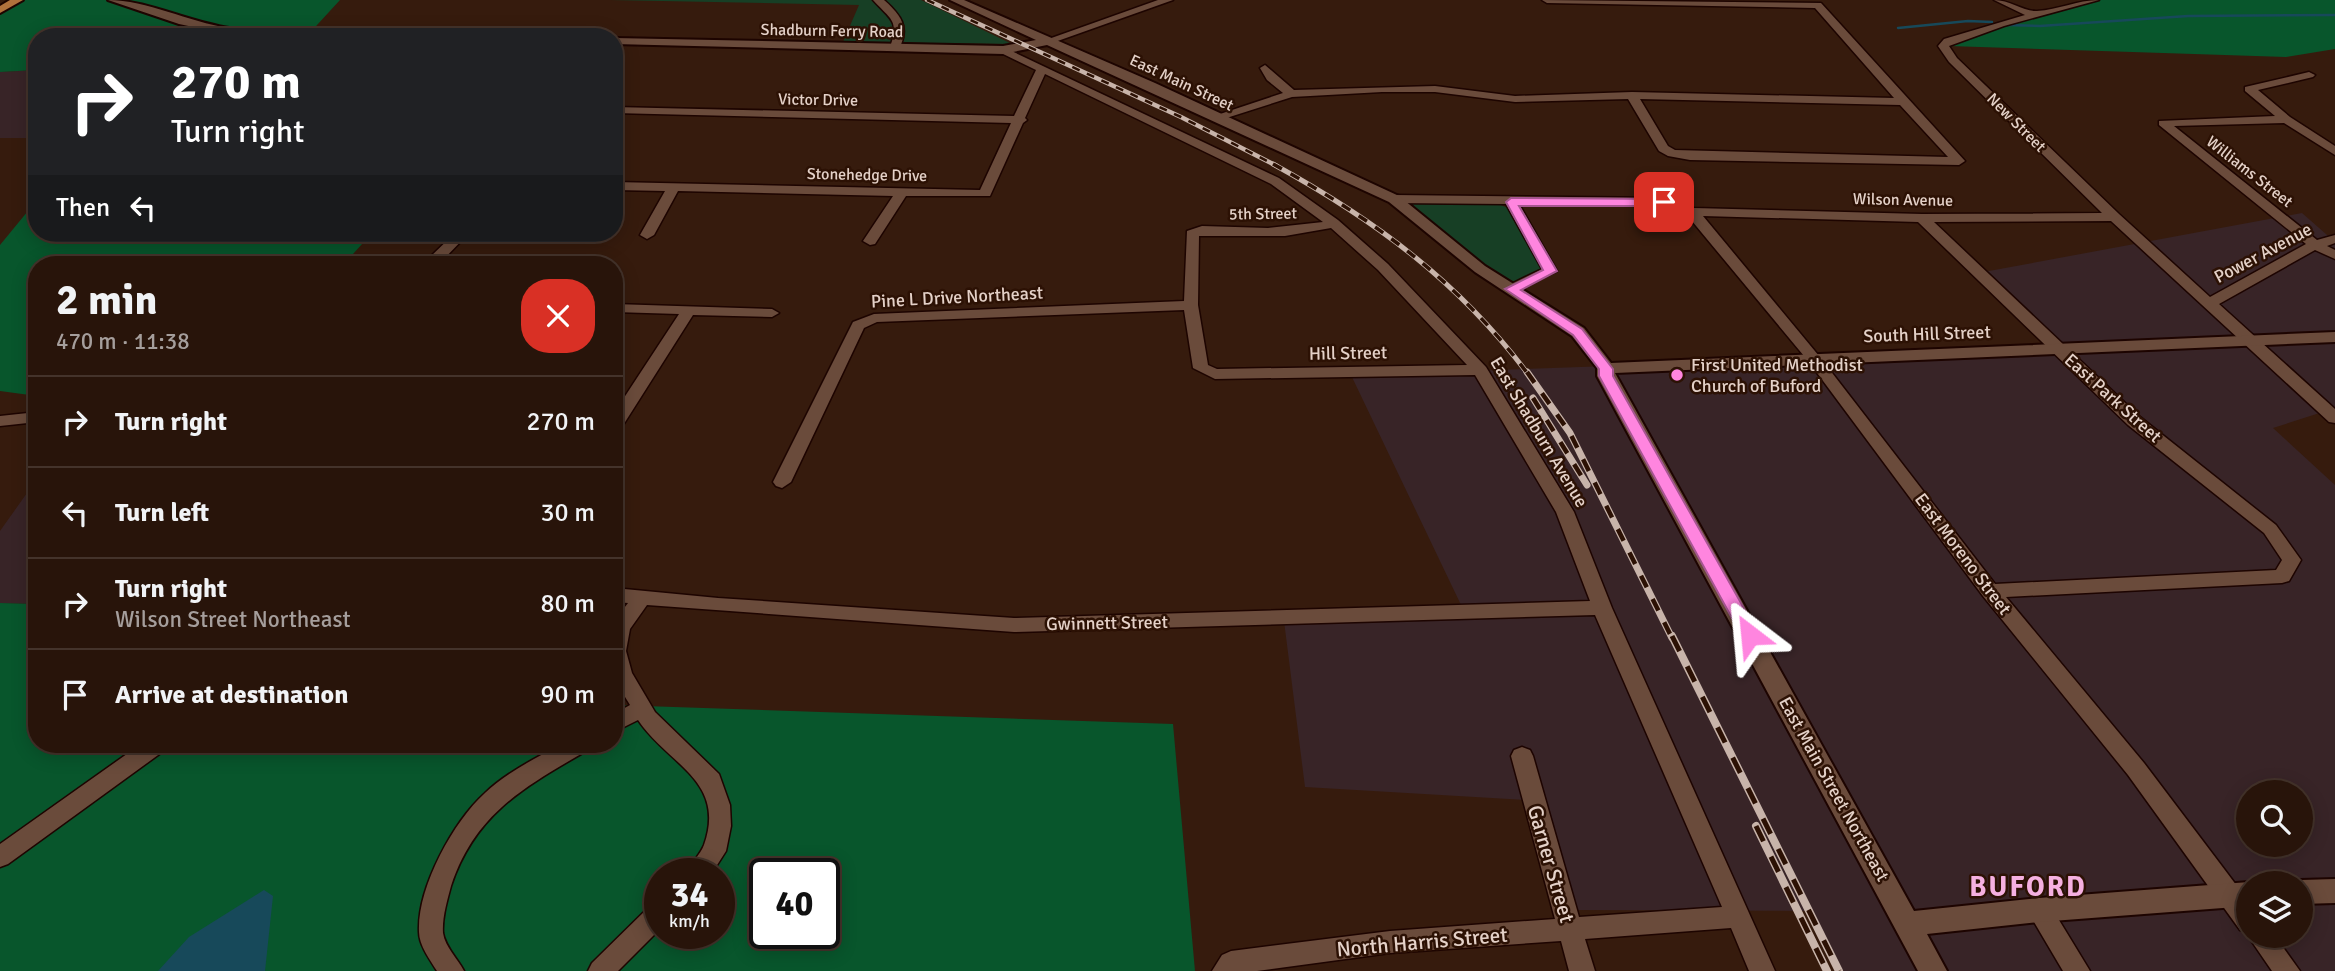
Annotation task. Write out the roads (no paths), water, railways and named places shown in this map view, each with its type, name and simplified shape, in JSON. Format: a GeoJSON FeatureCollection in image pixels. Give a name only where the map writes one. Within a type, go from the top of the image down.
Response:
{"type":"FeatureCollection","features":[{"type":"Feature","properties":{"kind":"main road"},"geometry":{"type":"LineString","coordinates":[[3,8],[21,0]]}},
{"type":"Feature","properties":{"kind":"street"},"geometry":{"type":"LineString","coordinates":[[113,0],[179,22],[210,28]]}},
{"type":"Feature","properties":{"kind":"street"},"geometry":{"type":"LineString","coordinates":[[878,0],[900,22],[901,28],[895,47]]}},
{"type":"Feature","properties":{"kind":"street","name":"East Main Street"},"geometry":{"type":"LineString","coordinates":[[955,0],[1394,199]]}},
{"type":"Feature","properties":{"kind":"street"},"geometry":{"type":"LineString","coordinates":[[1048,41],[1168,0]]}},
{"type":"Feature","properties":{"kind":"street"},"geometry":{"type":"LineString","coordinates":[[1547,0],[1818,5],[1959,161],[1717,157],[1672,153],[1663,148],[1632,94]]}},
{"type":"Feature","properties":{"kind":"street"},"geometry":{"type":"LineString","coordinates":[[1999,0],[2034,15]]}},
{"type":"Feature","properties":{"kind":"street","name":"New Street"},"geometry":{"type":"LineString","coordinates":[[2094,0],[1948,41],[1943,46],[1953,60],[2114,217],[2210,303]]}},
{"type":"Feature","properties":{"kind":"street","name":"Shadburn Ferry Road"},"geometry":{"type":"LineString","coordinates":[[623,41],[1003,50],[1048,41]]}},
{"type":"Feature","properties":{"kind":"street","name":"East Shadburn Avenue"},"geometry":{"type":"LineString","coordinates":[[1003,50],[1041,71],[1275,181],[1333,223],[1383,267],[1480,370],[1565,512],[1602,608],[1762,971]]}},
{"type":"Feature","properties":{"kind":"street"},"geometry":{"type":"LineString","coordinates":[[1265,68],[1271,78],[1291,94]]}},
{"type":"Feature","properties":{"kind":"street","name":"Stonehedge Drive"},"geometry":{"type":"LineString","coordinates":[[623,186],[985,192],[1021,120],[1041,71]]}},
{"type":"Feature","properties":{"kind":"street"},"geometry":{"type":"LineString","coordinates":[[2309,75],[2249,89],[2286,119],[2335,151]]}},
{"type":"Feature","properties":{"kind":"street"},"geometry":{"type":"LineString","coordinates":[[1222,119],[1291,94],[1417,89],[1515,99],[1632,94],[1903,102]]}},
{"type":"Feature","properties":{"kind":"street","name":"Victor Drive"},"geometry":{"type":"LineString","coordinates":[[623,110],[1021,120]]}},
{"type":"Feature","properties":{"kind":"street","name":"Williams Street"},"geometry":{"type":"LineString","coordinates":[[2286,119],[2164,123],[2315,245],[2335,255]]}},
{"type":"Feature","properties":{"kind":"street"},"geometry":{"type":"LineString","coordinates":[[647,235],[673,188]]}},
{"type":"Feature","properties":{"kind":"street"},"geometry":{"type":"LineString","coordinates":[[870,241],[902,192]]}},
{"type":"Feature","properties":{"kind":"street"},"geometry":{"type":"LineString","coordinates":[[1394,199],[1664,202],[1692,212]]}},
{"type":"Feature","properties":{"kind":"street","name":"East Main Street Northeast"},"geometry":{"type":"LineString","coordinates":[[1394,199],[1480,269],[1578,332],[1606,369],[1606,376],[1933,971]]}},
{"type":"Feature","properties":{"kind":"street"},"geometry":{"type":"LineString","coordinates":[[1511,202],[1550,271],[1512,289]]}},
{"type":"Feature","properties":{"kind":"street","name":"Wilson Avenue"},"geometry":{"type":"LineString","coordinates":[[1692,212],[1922,218],[2114,217]]}},
{"type":"Feature","properties":{"kind":"street","name":"East Moreno Street"},"geometry":{"type":"LineString","coordinates":[[1692,212],[1814,359],[1990,592],[2236,891]]}},
{"type":"Feature","properties":{"kind":"street","name":"East Park Street"},"geometry":{"type":"LineString","coordinates":[[1922,218],[2134,421],[2270,529],[2292,559],[2282,576],[1990,592]]}},
{"type":"Feature","properties":{"kind":"street","name":"5th Street"},"geometry":{"type":"LineString","coordinates":[[1191,305],[1192,234],[1202,230],[1289,232],[1333,223]]}},
{"type":"Feature","properties":{"kind":"street","name":"Power Avenue"},"geometry":{"type":"LineString","coordinates":[[2210,303],[2315,245],[2335,239]]}},
{"type":"Feature","properties":{"kind":"street"},"geometry":{"type":"LineString","coordinates":[[439,256],[452,242]]}},
{"type":"Feature","properties":{"kind":"street"},"geometry":{"type":"LineString","coordinates":[[2210,303],[2335,418]]}},
{"type":"Feature","properties":{"kind":"street","name":"Hill Street"},"geometry":{"type":"LineString","coordinates":[[1191,305],[1201,368],[1215,374],[1480,370]]}},
{"type":"Feature","properties":{"kind":"street","name":"Pine L Drive Northeast"},"geometry":{"type":"LineString","coordinates":[[782,482],[858,325],[866,321],[888,317],[1191,305]]}},
{"type":"Feature","properties":{"kind":"street"},"geometry":{"type":"LineString","coordinates":[[623,309],[772,313]]}},
{"type":"Feature","properties":{"kind":"street"},"geometry":{"type":"LineString","coordinates":[[623,412],[688,312]]}},
{"type":"Feature","properties":{"kind":"street","name":"South Hill Street"},"geometry":{"type":"LineString","coordinates":[[1606,369],[2335,337]]}},
{"type":"Feature","properties":{"kind":"street"},"geometry":{"type":"LineString","coordinates":[[1,423],[28,418]]}},
{"type":"Feature","properties":{"kind":"street","name":"Gwinnett Street"},"geometry":{"type":"LineString","coordinates":[[623,596],[718,605],[1014,625],[1602,608]]}},
{"type":"Feature","properties":{"kind":"street"},"geometry":{"type":"LineString","coordinates":[[623,624],[643,597]]}},
{"type":"Feature","properties":{"kind":"street"},"geometry":{"type":"LineString","coordinates":[[623,676],[648,718],[710,780],[719,805],[720,826],[714,851],[709,858]]}},
{"type":"Feature","properties":{"kind":"street"},"geometry":{"type":"LineString","coordinates":[[623,719],[642,708]]}},
{"type":"Feature","properties":{"kind":"street"},"geometry":{"type":"LineString","coordinates":[[0,857],[144,753]]}},
{"type":"Feature","properties":{"kind":"street"},"geometry":{"type":"LineString","coordinates":[[451,971],[431,936],[435,899],[469,827],[491,801],[512,784],[565,753]]}},
{"type":"Feature","properties":{"kind":"street","name":"Garner Street"},"geometry":{"type":"LineString","coordinates":[[1522,756],[1583,971]]}},
{"type":"Feature","properties":{"kind":"street"},"geometry":{"type":"LineString","coordinates":[[2313,892],[2335,891]]}},
{"type":"Feature","properties":{"kind":"street"},"geometry":{"type":"LineString","coordinates":[[1908,924],[2039,910],[2236,895]]}},
{"type":"Feature","properties":{"kind":"street"},"geometry":{"type":"LineString","coordinates":[[2039,910],[2077,971]]}},
{"type":"Feature","properties":{"kind":"street","name":"North Harris Street"},"geometry":{"type":"LineString","coordinates":[[1228,967],[1391,942],[1738,917]]}},
{"type":"Feature","properties":{"kind":"street"},"geometry":{"type":"LineString","coordinates":[[601,971],[644,928]]}},
{"type":"Feature","properties":{"kind":"street"},"geometry":{"type":"LineString","coordinates":[[2269,948],[2287,971]]}},
{"type":"Feature","properties":{"kind":"water"},"geometry":{"type":"Polygon","coordinates":[[[264,890],[273,896],[265,971],[158,971],[189,937],[264,890]]]}},
{"type":"Feature","properties":{"kind":"waterway"},"geometry":{"type":"LineString","coordinates":[[2006,25],[2040,26],[2188,16],[2335,15]]}},
{"type":"Feature","properties":{"kind":"waterway"},"geometry":{"type":"LineString","coordinates":[[1898,28],[1968,21],[1992,22]]}},
{"type":"Feature","properties":{"kind":"railway"},"geometry":{"type":"LineString","coordinates":[[927,0],[1181,117],[1277,166]]}},
{"type":"Feature","properties":{"kind":"railway"},"geometry":{"type":"LineString","coordinates":[[1273,164],[1346,207],[1412,255],[1473,310],[1528,374]]}},
{"type":"Feature","properties":{"kind":"railway"},"geometry":{"type":"LineString","coordinates":[[1527,372],[1570,433],[1672,638]]}},
{"type":"Feature","properties":{"kind":"railway"},"geometry":{"type":"LineString","coordinates":[[1533,398],[1587,485]]}},
{"type":"Feature","properties":{"kind":"railway"},"geometry":{"type":"LineString","coordinates":[[1672,636],[1839,971]]}},
{"type":"Feature","properties":{"kind":"railway"},"geometry":{"type":"LineString","coordinates":[[1756,826],[1827,971]]}},
{"type":"Feature","properties":{"kind":"place","name":"First United Methodist Church of Buford"},"geometry":{"type":"Point","coordinates":[1677,375]}},
{"type":"Feature","properties":{"kind":"district","name":"BUFORD"},"geometry":{"type":"Point","coordinates":[2028,886]}}]}
